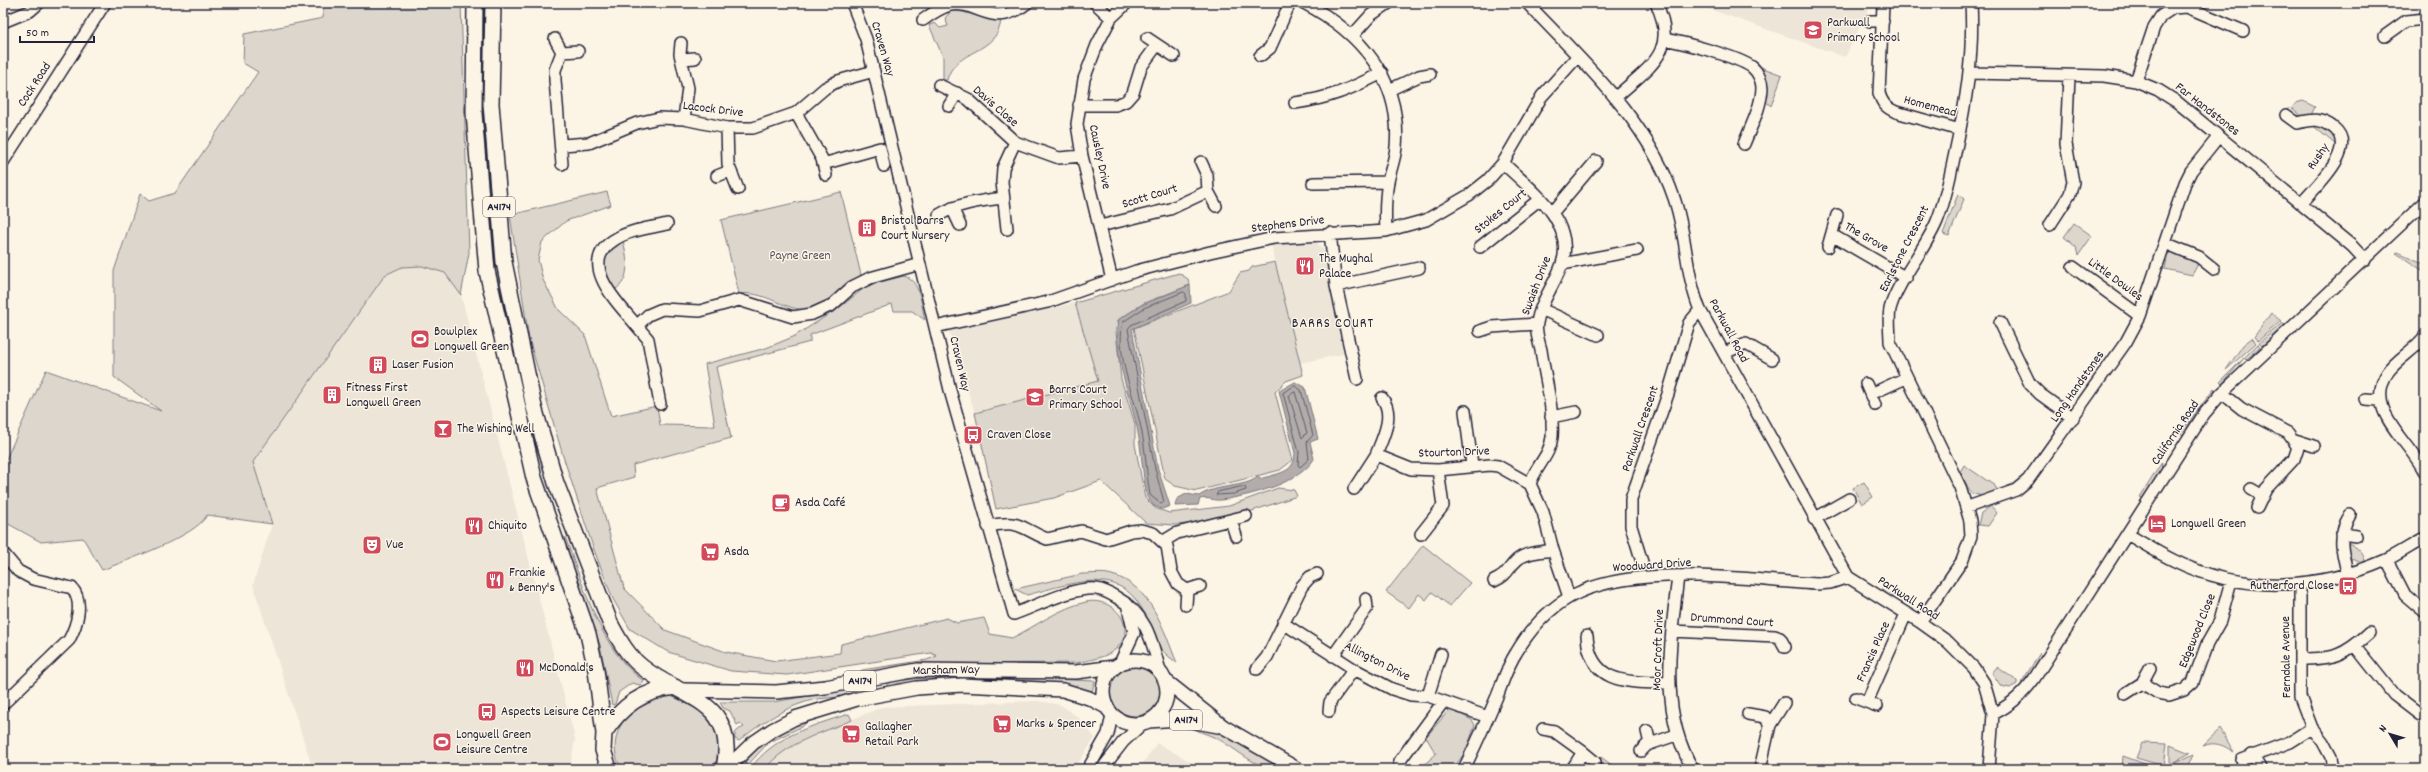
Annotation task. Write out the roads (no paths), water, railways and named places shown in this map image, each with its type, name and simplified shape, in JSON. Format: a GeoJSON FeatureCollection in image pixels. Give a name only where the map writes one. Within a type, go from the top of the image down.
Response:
{"type":"FeatureCollection","features":[{"type":"Feature","properties":{"kind":"highway","name":"A4174"},"geometry":{"type":"LineString","coordinates":[[475,3],[474,113],[487,271],[534,478],[588,634],[596,670],[604,733],[603,750],[609,769]]}},
{"type":"Feature","properties":{"kind":"highway","name":"A4174"},"geometry":{"type":"LineString","coordinates":[[493,3],[491,104],[504,262],[534,407],[556,483],[611,626],[633,658],[642,667],[710,707],[719,718],[727,738],[725,769]]}},
{"type":"Feature","properties":{"kind":"highway","name":"A4174"},"geometry":{"type":"LineString","coordinates":[[604,733],[627,704],[646,693],[680,689]]}},
{"type":"Feature","properties":{"kind":"main road","name":"A4174"},"geometry":{"type":"LineString","coordinates":[[1117,665],[1130,659],[1142,660],[1152,664],[1163,676],[1224,727],[1297,769]]}},
{"type":"Feature","properties":{"kind":"main road","name":"Marsham Way"},"geometry":{"type":"LineString","coordinates":[[680,689],[776,692],[825,687],[918,670],[1076,672],[1117,665]]}},
{"type":"Feature","properties":{"kind":"main road"},"geometry":{"type":"LineString","coordinates":[[1110,712],[1104,702],[1102,692],[1106,676],[1117,665]]}},
{"type":"Feature","properties":{"kind":"main road","name":"A4174"},"geometry":{"type":"LineString","coordinates":[[1145,722],[1155,716],[1165,703],[1167,693],[1163,676]]}},
{"type":"Feature","properties":{"kind":"main road","name":"Marsham Way"},"geometry":{"type":"LineString","coordinates":[[725,769],[753,743],[772,730],[795,718],[857,699],[902,690],[962,685],[1063,690],[1089,698],[1110,712]]}},
{"type":"Feature","properties":{"kind":"main road","name":"A4174"},"geometry":{"type":"LineString","coordinates":[[1110,712],[1121,721],[1145,722],[1180,719],[1224,727]]}},
{"type":"Feature","properties":{"kind":"main road","name":"A4174"},"geometry":{"type":"LineString","coordinates":[[1263,750],[1285,769]]}},
{"type":"Feature","properties":{"kind":"street"},"geometry":{"type":"LineString","coordinates":[[3,22],[30,11],[39,3]]}},
{"type":"Feature","properties":{"kind":"street","name":"Cock Road"},"geometry":{"type":"LineString","coordinates":[[3,162],[105,3]]}},
{"type":"Feature","properties":{"kind":"street","name":"Craven Way"},"geometry":{"type":"LineString","coordinates":[[852,3],[866,39],[951,394],[1014,614],[1072,593],[1096,589],[1109,593],[1136,610],[1145,623],[1163,676]]}},
{"type":"Feature","properties":{"kind":"street"},"geometry":{"type":"LineString","coordinates":[[923,20],[951,5],[966,5],[990,14],[1002,15],[1019,9],[1027,3]]}},
{"type":"Feature","properties":{"kind":"street"},"geometry":{"type":"LineString","coordinates":[[1095,3],[1112,18]]}},
{"type":"Feature","properties":{"kind":"street","name":"Causley Drive"},"geometry":{"type":"LineString","coordinates":[[1112,280],[1082,156],[1077,124],[1084,79],[1097,45],[1112,18],[1127,3]]}},
{"type":"Feature","properties":{"kind":"street"},"geometry":{"type":"LineString","coordinates":[[1260,56],[1270,48],[1290,3]]}},
{"type":"Feature","properties":{"kind":"street"},"geometry":{"type":"LineString","coordinates":[[1304,3],[1326,15],[1353,35],[1382,73],[1389,90],[1396,116],[1396,148],[1384,206],[1386,231]]}},
{"type":"Feature","properties":{"kind":"street"},"geometry":{"type":"LineString","coordinates":[[1353,35],[1372,15],[1389,3]]}},
{"type":"Feature","properties":{"kind":"street","name":"Parkwall Road"},"geometry":{"type":"LineString","coordinates":[[1527,3],[1614,98],[1645,138],[1674,196],[1683,227],[1689,280],[1700,310],[1814,519],[1848,577],[1920,622],[1948,642],[1974,668],[1984,683],[1994,714]]}},
{"type":"Feature","properties":{"kind":"street"},"geometry":{"type":"LineString","coordinates":[[1614,98],[1656,60],[1662,51],[1666,28],[1656,3]]}},
{"type":"Feature","properties":{"kind":"street","name":"Earlstone Crescent"},"geometry":{"type":"LineString","coordinates":[[1920,622],[1962,561],[1968,548],[1971,536],[1968,507],[1890,342],[1889,320],[1890,308],[1937,222],[1945,198],[1960,130],[1970,73],[1973,33],[1971,3]]}},
{"type":"Feature","properties":{"kind":"street","name":"Homemead"},"geometry":{"type":"LineString","coordinates":[[1883,5],[1879,93],[1881,100],[1887,108],[1896,112],[1960,130]]}},
{"type":"Feature","properties":{"kind":"street"},"geometry":{"type":"LineString","coordinates":[[2136,81],[2154,27],[2161,16],[2173,8],[2187,7],[2243,31]]}},
{"type":"Feature","properties":{"kind":"street"},"geometry":{"type":"LineString","coordinates":[[2385,36],[2406,20],[2425,19]]}},
{"type":"Feature","properties":{"kind":"street"},"geometry":{"type":"LineString","coordinates":[[1870,21],[1883,21]]}},
{"type":"Feature","properties":{"kind":"street"},"geometry":{"type":"LineString","coordinates":[[1147,38],[1174,56]]}},
{"type":"Feature","properties":{"kind":"street"},"geometry":{"type":"LineString","coordinates":[[555,39],[562,52],[555,70],[562,144],[562,164]]}},
{"type":"Feature","properties":{"kind":"street"},"geometry":{"type":"LineString","coordinates":[[1664,39],[1684,43],[1744,63],[1757,72],[1762,87],[1758,107],[1744,144]]}},
{"type":"Feature","properties":{"kind":"street"},"geometry":{"type":"LineString","coordinates":[[681,43],[682,58],[688,88],[684,120]]}},
{"type":"Feature","properties":{"kind":"street"},"geometry":{"type":"LineString","coordinates":[[1079,106],[1116,105],[1126,101],[1133,93],[1141,67],[1157,45]]}},
{"type":"Feature","properties":{"kind":"street"},"geometry":{"type":"LineString","coordinates":[[562,52],[578,51]]}},
{"type":"Feature","properties":{"kind":"street","name":"Stephens Drive"},"geometry":{"type":"LineString","coordinates":[[935,327],[1048,302],[1136,271],[1210,252],[1274,238],[1330,233],[1386,231],[1426,220],[1469,195],[1503,163],[1542,96],[1577,57]]}},
{"type":"Feature","properties":{"kind":"street"},"geometry":{"type":"LineString","coordinates":[[682,58],[695,58]]}},
{"type":"Feature","properties":{"kind":"street","name":"Lacock Drive"},"geometry":{"type":"LineString","coordinates":[[562,144],[589,143],[637,123],[659,118],[684,120],[727,128],[753,128],[796,113],[825,88],[838,81],[874,71]]}},
{"type":"Feature","properties":{"kind":"street"},"geometry":{"type":"LineString","coordinates":[[1295,103],[1321,100],[1342,94],[1382,73]]}},
{"type":"Feature","properties":{"kind":"street","name":"Far Handstones"},"geometry":{"type":"LineString","coordinates":[[1970,73],[2104,76],[2136,81],[2168,96],[2302,204],[2365,260]]}},
{"type":"Feature","properties":{"kind":"street"},"geometry":{"type":"LineString","coordinates":[[1389,90],[1419,76],[1430,74]]}},
{"type":"Feature","properties":{"kind":"street"},"geometry":{"type":"LineString","coordinates":[[2050,225],[2070,194],[2073,182],[2066,144],[2069,76]]}},
{"type":"Feature","properties":{"kind":"street","name":"Davis Close"},"geometry":{"type":"LineString","coordinates":[[939,85],[968,99],[1015,142],[1059,158],[1082,156]]}},
{"type":"Feature","properties":{"kind":"street","name":"Davis Close"},"geometry":{"type":"LineString","coordinates":[[949,106],[957,93]]}},
{"type":"Feature","properties":{"kind":"street"},"geometry":{"type":"LineString","coordinates":[[796,113],[823,164],[826,175]]}},
{"type":"Feature","properties":{"kind":"street","name":"Rushy"},"geometry":{"type":"LineString","coordinates":[[2286,115],[2297,123],[2316,119],[2323,120],[2338,132],[2342,138],[2343,147],[2337,161],[2302,204]]}},
{"type":"Feature","properties":{"kind":"street"},"geometry":{"type":"LineString","coordinates":[[727,128],[730,171],[738,189]]}},
{"type":"Feature","properties":{"kind":"street","name":"Long Handstones"},"geometry":{"type":"LineString","coordinates":[[1968,507],[2016,490],[2028,480],[2126,342],[2140,316],[2191,171],[2219,136]]}},
{"type":"Feature","properties":{"kind":"street","name":"Davis Close"},"geometry":{"type":"LineString","coordinates":[[1007,229],[1003,198],[1003,168],[1015,142]]}},
{"type":"Feature","properties":{"kind":"street"},"geometry":{"type":"LineString","coordinates":[[823,164],[880,148],[884,166]]}},
{"type":"Feature","properties":{"kind":"street"},"geometry":{"type":"LineString","coordinates":[[1553,212],[1596,160]]}},
{"type":"Feature","properties":{"kind":"street"},"geometry":{"type":"LineString","coordinates":[[1201,162],[1207,175],[1208,191],[1216,206]]}},
{"type":"Feature","properties":{"kind":"street","name":"Swaish Drive"},"geometry":{"type":"LineString","coordinates":[[1503,163],[1553,212],[1563,236],[1564,248],[1562,264],[1541,309],[1536,324],[1552,417],[1550,447],[1530,484]]}},
{"type":"Feature","properties":{"kind":"street"},"geometry":{"type":"LineString","coordinates":[[717,176],[730,171]]}},
{"type":"Feature","properties":{"kind":"street"},"geometry":{"type":"LineString","coordinates":[[1313,183],[1388,182]]}},
{"type":"Feature","properties":{"kind":"street","name":"Scott Court"},"geometry":{"type":"LineString","coordinates":[[1100,226],[1170,209],[1208,191]]}},
{"type":"Feature","properties":{"kind":"street"},"geometry":{"type":"LineString","coordinates":[[939,216],[952,208],[970,203],[1003,198]]}},
{"type":"Feature","properties":{"kind":"street","name":"Stokes Court"},"geometry":{"type":"LineString","coordinates":[[1480,247],[1540,198]]}},
{"type":"Feature","properties":{"kind":"street","name":"California Road"},"geometry":{"type":"LineString","coordinates":[[1994,714],[2009,706],[2022,695],[2204,414],[2222,393],[2425,202]]}},
{"type":"Feature","properties":{"kind":"street"},"geometry":{"type":"LineString","coordinates":[[952,208],[960,225]]}},
{"type":"Feature","properties":{"kind":"street","name":"The Grove"},"geometry":{"type":"LineString","coordinates":[[1828,247],[1836,215]]}},
{"type":"Feature","properties":{"kind":"street"},"geometry":{"type":"LineString","coordinates":[[660,404],[648,340],[602,283],[599,271],[600,259],[605,248],[614,240],[667,224]]}},
{"type":"Feature","properties":{"kind":"street"},"geometry":{"type":"LineString","coordinates":[[1330,233],[1336,286],[1356,379]]}},
{"type":"Feature","properties":{"kind":"street","name":"The Grove"},"geometry":{"type":"LineString","coordinates":[[1832,235],[1906,278]]}},
{"type":"Feature","properties":{"kind":"street"},"geometry":{"type":"LineString","coordinates":[[2165,243],[2199,257],[2214,268]]}},
{"type":"Feature","properties":{"kind":"street"},"geometry":{"type":"LineString","coordinates":[[1562,264],[1637,250]]}},
{"type":"Feature","properties":{"kind":"street"},"geometry":{"type":"LineString","coordinates":[[637,326],[648,315],[662,309],[700,311],[739,300],[792,317],[812,314],[832,305],[852,287],[870,278],[920,264]]}},
{"type":"Feature","properties":{"kind":"street","name":"Little Dowles"},"geometry":{"type":"LineString","coordinates":[[2073,267],[2140,316]]}},
{"type":"Feature","properties":{"kind":"street"},"geometry":{"type":"LineString","coordinates":[[1336,286],[1419,268]]}},
{"type":"Feature","properties":{"kind":"street"},"geometry":{"type":"LineString","coordinates":[[1541,309],[1598,335]]}},
{"type":"Feature","properties":{"kind":"street","name":"Parkwall Crescent"},"geometry":{"type":"LineString","coordinates":[[1642,562],[1631,526],[1631,499],[1668,394],[1689,323],[1700,310]]}},
{"type":"Feature","properties":{"kind":"street"},"geometry":{"type":"LineString","coordinates":[[2000,322],[2030,384],[2073,418]]}},
{"type":"Feature","properties":{"kind":"street"},"geometry":{"type":"LineString","coordinates":[[1480,331],[1492,327],[1536,324]]}},
{"type":"Feature","properties":{"kind":"street"},"geometry":{"type":"LineString","coordinates":[[2425,337],[2387,374],[2382,383],[2380,400],[2384,413],[2410,447],[2425,473]]}},
{"type":"Feature","properties":{"kind":"street"},"geometry":{"type":"LineString","coordinates":[[1724,353],[1746,344],[1772,359]]}},
{"type":"Feature","properties":{"kind":"street"},"geometry":{"type":"LineString","coordinates":[[1871,394],[1906,378]]}},
{"type":"Feature","properties":{"kind":"street"},"geometry":{"type":"LineString","coordinates":[[2222,393],[2242,409],[2288,433],[2295,440],[2298,447],[2294,459],[2263,496],[2256,508]]}},
{"type":"Feature","properties":{"kind":"street"},"geometry":{"type":"LineString","coordinates":[[1354,489],[1376,455],[1385,433],[1388,407],[1382,398]]}},
{"type":"Feature","properties":{"kind":"street"},"geometry":{"type":"LineString","coordinates":[[2365,399],[2380,400]]}},
{"type":"Feature","properties":{"kind":"street"},"geometry":{"type":"LineString","coordinates":[[1465,411],[1472,465]]}},
{"type":"Feature","properties":{"kind":"street"},"geometry":{"type":"LineString","coordinates":[[1552,417],[1576,412]]}},
{"type":"Feature","properties":{"kind":"street"},"geometry":{"type":"LineString","coordinates":[[2295,440],[2314,446]]}},
{"type":"Feature","properties":{"kind":"street","name":"Stourton Drive"},"geometry":{"type":"LineString","coordinates":[[1376,455],[1411,469],[1438,470],[1472,465],[1498,466],[1530,484]]}},
{"type":"Feature","properties":{"kind":"street"},"geometry":{"type":"LineString","coordinates":[[1422,534],[1442,506],[1438,470]]}},
{"type":"Feature","properties":{"kind":"street"},"geometry":{"type":"LineString","coordinates":[[1530,484],[1543,512],[1553,550],[1569,597]]}},
{"type":"Feature","properties":{"kind":"street"},"geometry":{"type":"LineString","coordinates":[[2251,489],[2263,496]]}},
{"type":"Feature","properties":{"kind":"street"},"geometry":{"type":"LineString","coordinates":[[1814,519],[1849,499]]}},
{"type":"Feature","properties":{"kind":"street"},"geometry":{"type":"LineString","coordinates":[[2348,575],[2342,550],[2342,534],[2350,515]]}},
{"type":"Feature","properties":{"kind":"street"},"geometry":{"type":"LineString","coordinates":[[1164,541],[1177,533],[1231,521],[1246,516]]}},
{"type":"Feature","properties":{"kind":"street"},"geometry":{"type":"LineString","coordinates":[[1231,521],[1236,536]]}},
{"type":"Feature","properties":{"kind":"street"},"geometry":{"type":"LineString","coordinates":[[988,526],[1010,522],[1024,526],[1047,539],[1080,531],[1106,539],[1131,531],[1141,530],[1153,533],[1164,541],[1168,551],[1171,571],[1178,584],[1187,590]]}},
{"type":"Feature","properties":{"kind":"street"},"geometry":{"type":"LineString","coordinates":[[2127,534],[2174,561],[2231,580],[2274,584],[2300,584],[2348,575],[2387,560],[2425,538]]}},
{"type":"Feature","properties":{"kind":"street"},"geometry":{"type":"LineString","coordinates":[[2342,534],[2356,536]]}},
{"type":"Feature","properties":{"kind":"street"},"geometry":{"type":"LineString","coordinates":[[1494,581],[1502,577],[1516,561],[1525,555],[1553,550]]}},
{"type":"Feature","properties":{"kind":"street"},"geometry":{"type":"LineString","coordinates":[[3,554],[18,571],[34,580],[68,586],[77,595],[78,607],[75,630],[69,640],[3,704]]}},
{"type":"Feature","properties":{"kind":"street"},"geometry":{"type":"LineString","coordinates":[[2387,560],[2405,595],[2425,612]]}},
{"type":"Feature","properties":{"kind":"street"},"geometry":{"type":"LineString","coordinates":[[1257,669],[1267,657],[1302,586],[1310,577],[1317,574]]}},
{"type":"Feature","properties":{"kind":"street","name":"Woodward Drive"},"geometry":{"type":"LineString","coordinates":[[1464,769],[1519,648],[1540,621],[1569,597],[1592,586],[1616,581],[1678,576],[1817,584],[1830,584],[1848,577]]}},
{"type":"Feature","properties":{"kind":"street","name":"Moor Croft Drive"},"geometry":{"type":"LineString","coordinates":[[1678,576],[1672,631],[1669,683],[1676,735],[1693,769]]}},
{"type":"Feature","properties":{"kind":"street","name":"Edgewood Close"},"geometry":{"type":"LineString","coordinates":[[2142,684],[2158,693],[2168,695],[2184,690],[2193,682],[2206,644],[2220,621],[2231,580]]}},
{"type":"Feature","properties":{"kind":"street","name":"Ferndale Avenue"},"geometry":{"type":"LineString","coordinates":[[2300,584],[2300,697],[2312,728],[2323,742],[2333,769]]}},
{"type":"Feature","properties":{"kind":"street"},"geometry":{"type":"LineString","coordinates":[[1187,590],[1200,586]]}},
{"type":"Feature","properties":{"kind":"street"},"geometry":{"type":"LineString","coordinates":[[1186,605],[1187,590]]}},
{"type":"Feature","properties":{"kind":"street"},"geometry":{"type":"LineString","coordinates":[[1333,656],[1367,608],[1366,599]]}},
{"type":"Feature","properties":{"kind":"street"},"geometry":{"type":"LineString","coordinates":[[1117,665],[1134,633],[1127,604]]}},
{"type":"Feature","properties":{"kind":"street","name":"Francis Place"},"geometry":{"type":"LineString","coordinates":[[1867,702],[1906,614]]}},
{"type":"Feature","properties":{"kind":"street","name":"Allington Drive"},"geometry":{"type":"LineString","coordinates":[[1283,623],[1354,669],[1392,689],[1411,695],[1428,696],[1488,717]]}},
{"type":"Feature","properties":{"kind":"street","name":"Drummond Court"},"geometry":{"type":"LineString","coordinates":[[1672,631],[1775,636],[1780,638],[1785,646]]}},
{"type":"Feature","properties":{"kind":"street"},"geometry":{"type":"LineString","coordinates":[[2300,659],[2326,659],[2340,655],[2354,646],[2369,633]]}},
{"type":"Feature","properties":{"kind":"street"},"geometry":{"type":"LineString","coordinates":[[1587,636],[1587,651],[1593,661],[1613,678],[1623,682],[1669,683]]}},
{"type":"Feature","properties":{"kind":"street"},"geometry":{"type":"LineString","coordinates":[[2354,646],[2394,695],[2420,715]]}},
{"type":"Feature","properties":{"kind":"street"},"geometry":{"type":"LineString","coordinates":[[1428,696],[1441,654]]}},
{"type":"Feature","properties":{"kind":"street"},"geometry":{"type":"LineString","coordinates":[[2125,694],[2142,684],[2150,668]]}},
{"type":"Feature","properties":{"kind":"street"},"geometry":{"type":"LineString","coordinates":[[1329,711],[1330,702],[1354,669]]}},
{"type":"Feature","properties":{"kind":"street"},"geometry":{"type":"LineString","coordinates":[[1399,762],[1443,702]]}},
{"type":"Feature","properties":{"kind":"street"},"geometry":{"type":"LineString","coordinates":[[1760,769],[1770,725],[1784,703]]}},
{"type":"Feature","properties":{"kind":"street"},"geometry":{"type":"LineString","coordinates":[[1088,769],[1108,734],[1110,712]]}},
{"type":"Feature","properties":{"kind":"street"},"geometry":{"type":"LineString","coordinates":[[1748,714],[1765,718],[1770,725]]}},
{"type":"Feature","properties":{"kind":"street"},"geometry":{"type":"LineString","coordinates":[[1989,769],[1994,714]]}},
{"type":"Feature","properties":{"kind":"street"},"geometry":{"type":"LineString","coordinates":[[1102,769],[1123,742],[1145,722]]}},
{"type":"Feature","properties":{"kind":"street"},"geometry":{"type":"LineString","coordinates":[[2242,760],[2290,742],[2312,728]]}},
{"type":"Feature","properties":{"kind":"street"},"geometry":{"type":"LineString","coordinates":[[1543,729],[1554,732],[1595,762]]}},
{"type":"Feature","properties":{"kind":"street"},"geometry":{"type":"LineString","coordinates":[[1647,731],[1650,744]]}},
{"type":"Feature","properties":{"kind":"street"},"geometry":{"type":"LineString","coordinates":[[1641,751],[1650,744],[1676,735]]}},
{"type":"Feature","properties":{"kind":"street"},"geometry":{"type":"LineString","coordinates":[[1572,769],[1583,752]]}},
{"type":"Feature","properties":{"kind":"street"},"geometry":{"type":"LineString","coordinates":[[2252,755],[2260,768]]}},
{"type":"Feature","properties":{"kind":"water"},"geometry":{"type":"Polygon","coordinates":[[[1190,285],[1191,303],[1132,329],[1158,469],[1170,506],[1162,509],[1154,506],[1147,497],[1137,427],[1120,361],[1118,347],[1119,319],[1142,305],[1190,285]]]}},
{"type":"Feature","properties":{"kind":"water"},"geometry":{"type":"Polygon","coordinates":[[[1295,382],[1305,387],[1318,439],[1310,442],[1314,459],[1307,468],[1285,482],[1258,492],[1221,500],[1206,498],[1200,499],[1198,505],[1175,506],[1177,499],[1186,494],[1199,496],[1206,492],[1246,483],[1257,477],[1260,479],[1279,474],[1284,472],[1292,465],[1295,453],[1279,391],[1295,382]]]}},
{"type":"Feature","properties":{"kind":"place","name":"Parkwall Primary School"},"geometry":{"type":"Point","coordinates":[1813,30]}},
{"type":"Feature","properties":{"kind":"place","name":"Bristol Barrs Court Nursery"},"geometry":{"type":"Point","coordinates":[867,228]}},
{"type":"Feature","properties":{"kind":"place","name":"The Mughal Palace"},"geometry":{"type":"Point","coordinates":[1305,266]}},
{"type":"Feature","properties":{"kind":"place","name":"Bowlplex Longwell Green"},"geometry":{"type":"Point","coordinates":[420,339]}},
{"type":"Feature","properties":{"kind":"place","name":"Laser Fusion"},"geometry":{"type":"Point","coordinates":[378,365]}},
{"type":"Feature","properties":{"kind":"place","name":"Fitness First Longwell Green"},"geometry":{"type":"Point","coordinates":[332,395]}},
{"type":"Feature","properties":{"kind":"place","name":"Barrs Court Primary School"},"geometry":{"type":"Point","coordinates":[1035,397]}},
{"type":"Feature","properties":{"kind":"place","name":"The Wishing Well"},"geometry":{"type":"Point","coordinates":[443,429]}},
{"type":"Feature","properties":{"kind":"place","name":"Craven Close"},"geometry":{"type":"Point","coordinates":[973,435]}},
{"type":"Feature","properties":{"kind":"place","name":"Asda Café"},"geometry":{"type":"Point","coordinates":[781,503]}},
{"type":"Feature","properties":{"kind":"place","name":"Longwell Green"},"geometry":{"type":"Point","coordinates":[2157,524]}},
{"type":"Feature","properties":{"kind":"place","name":"Chiquito"},"geometry":{"type":"Point","coordinates":[474,526]}},
{"type":"Feature","properties":{"kind":"place","name":"Vue"},"geometry":{"type":"Point","coordinates":[372,545]}},
{"type":"Feature","properties":{"kind":"place","name":"Asda"},"geometry":{"type":"Point","coordinates":[710,552]}},
{"type":"Feature","properties":{"kind":"place","name":"Frankie & Benny's"},"geometry":{"type":"Point","coordinates":[495,580]}},
{"type":"Feature","properties":{"kind":"place","name":"Rutherford Close"},"geometry":{"type":"Point","coordinates":[2348,586]}},
{"type":"Feature","properties":{"kind":"place","name":"McDonald's"},"geometry":{"type":"Point","coordinates":[525,668]}},
{"type":"Feature","properties":{"kind":"place","name":"Aspects Leisure Centre"},"geometry":{"type":"Point","coordinates":[487,712]}},
{"type":"Feature","properties":{"kind":"place","name":"Marks & Spencer"},"geometry":{"type":"Point","coordinates":[1002,724]}},
{"type":"Feature","properties":{"kind":"place","name":"Gallagher Retail Park"},"geometry":{"type":"Point","coordinates":[851,734]}},
{"type":"Feature","properties":{"kind":"place","name":"Longwell Green Leisure Centre"},"geometry":{"type":"Point","coordinates":[442,742]}},
{"type":"Feature","properties":{"kind":"district","name":"BARRS COURT"},"geometry":{"type":"Point","coordinates":[1333,324]}},
{"type":"Feature","properties":{"kind":"park label","name":"Payne Green"},"geometry":{"type":"Point","coordinates":[800,256]}}]}
